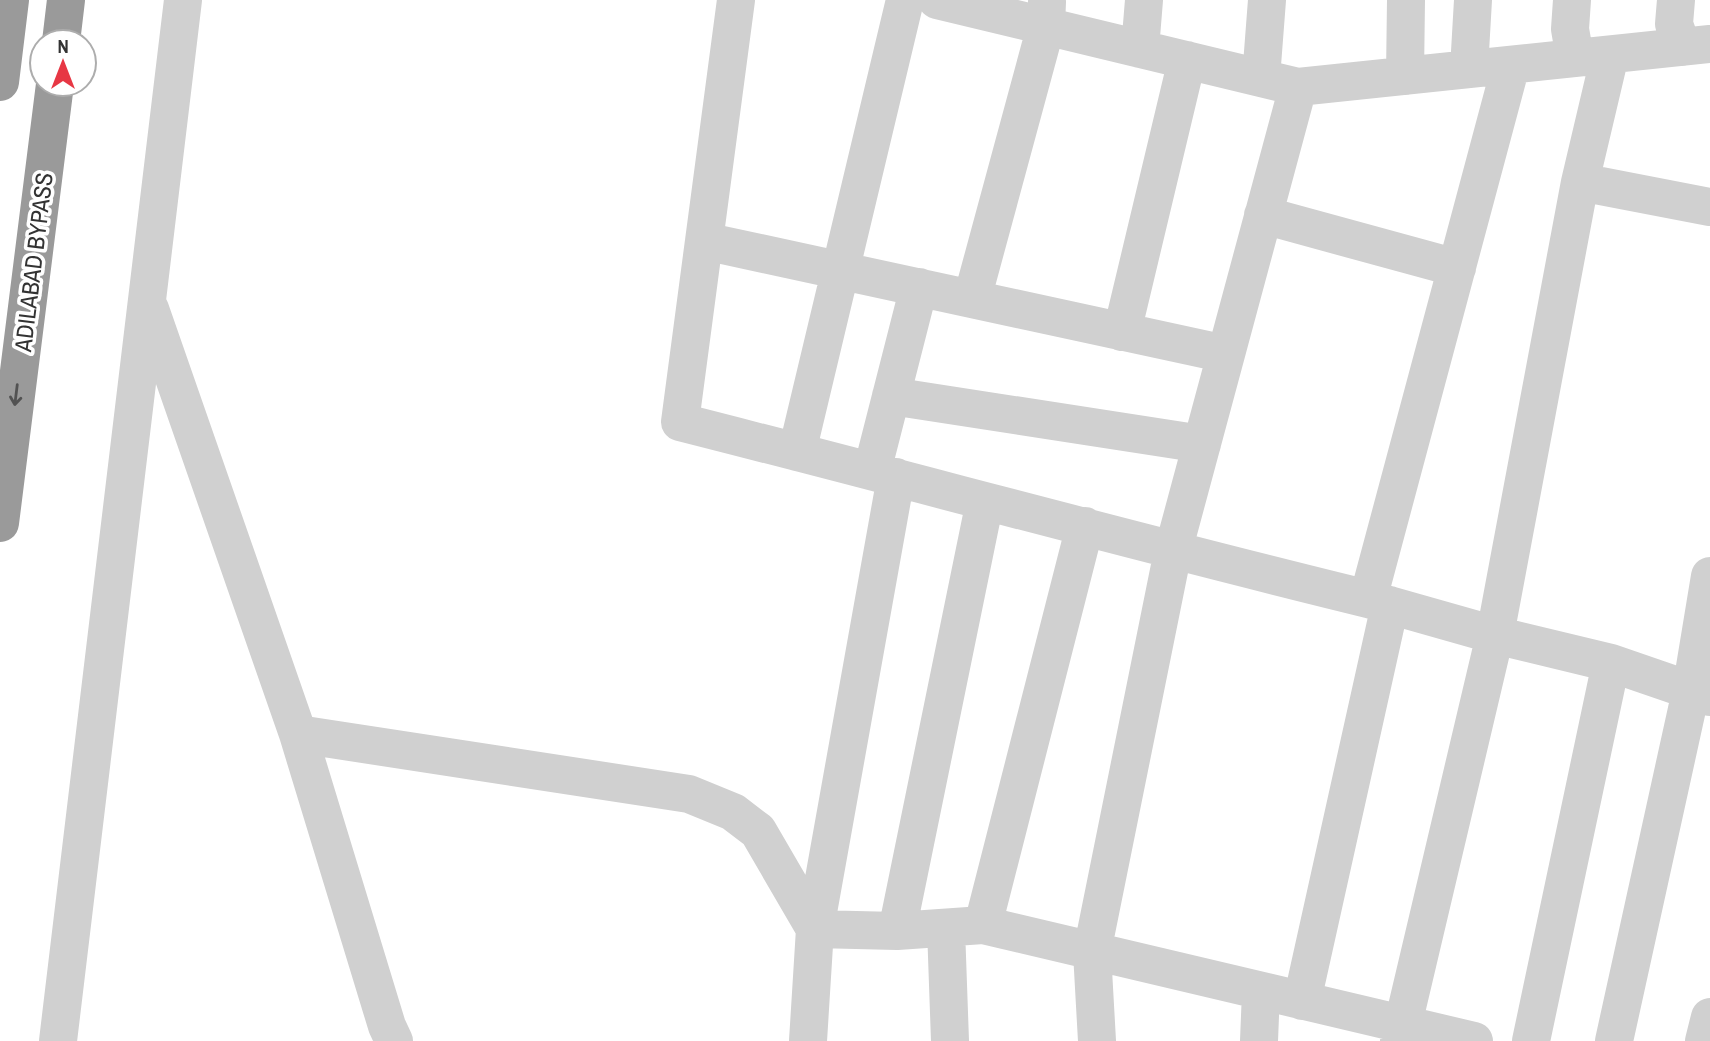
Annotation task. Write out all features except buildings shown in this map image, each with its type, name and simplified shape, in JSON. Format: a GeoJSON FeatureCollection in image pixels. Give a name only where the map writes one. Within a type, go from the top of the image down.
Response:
{"type":"FeatureCollection","features":[{"type":"Feature","properties":{"kind":"highway"},"geometry":{"type":"LineString","coordinates":[[0,82],[10,0]]}},
{"type":"Feature","properties":{"kind":"highway"},"geometry":{"type":"LineString","coordinates":[[63,28],[66,0]]}},
{"type":"Feature","properties":{"kind":"highway","name":"ADILABAD BYPASS"},"geometry":{"type":"LineString","coordinates":[[0,523],[53,98]]}},
{"type":"Feature","properties":{"kind":"street"},"geometry":{"type":"LineString","coordinates":[[58,1041],[183,0]]}},
{"type":"Feature","properties":{"kind":"street"},"geometry":{"type":"LineString","coordinates":[[736,0],[680,422],[1611,663],[1701,694]]}},
{"type":"Feature","properties":{"kind":"street"},"geometry":{"type":"LineString","coordinates":[[797,452],[905,0]]}},
{"type":"Feature","properties":{"kind":"street"},"geometry":{"type":"LineString","coordinates":[[939,0],[1047,13],[1140,49],[1298,87],[1696,46]]}},
{"type":"Feature","properties":{"kind":"street"},"geometry":{"type":"LineString","coordinates":[[1140,49],[1144,0]]}},
{"type":"Feature","properties":{"kind":"street"},"geometry":{"type":"LineString","coordinates":[[1261,78],[1267,0]]}},
{"type":"Feature","properties":{"kind":"street"},"geometry":{"type":"LineString","coordinates":[[1405,76],[1406,0]]}},
{"type":"Feature","properties":{"kind":"street"},"geometry":{"type":"LineString","coordinates":[[1469,69],[1473,0]]}},
{"type":"Feature","properties":{"kind":"street"},"geometry":{"type":"LineString","coordinates":[[1400,1033],[1495,635],[1580,182],[1593,57],[1570,29],[1572,0]]}},
{"type":"Feature","properties":{"kind":"street"},"geometry":{"type":"LineString","coordinates":[[1676,0],[1674,24],[1696,46]]}},
{"type":"Feature","properties":{"kind":"street"},"geometry":{"type":"LineString","coordinates":[[972,299],[1047,13]]}},
{"type":"Feature","properties":{"kind":"street"},"geometry":{"type":"LineString","coordinates":[[1122,331],[1187,60]]}},
{"type":"Feature","properties":{"kind":"street"},"geometry":{"type":"LineString","coordinates":[[1302,1001],[1379,602],[1457,268],[1511,65]]}},
{"type":"Feature","properties":{"kind":"street"},"geometry":{"type":"LineString","coordinates":[[1097,1041],[1092,953],[1173,551],[1298,87]]}},
{"type":"Feature","properties":{"kind":"street"},"geometry":{"type":"LineString","coordinates":[[1580,182],[1710,207]]}},
{"type":"Feature","properties":{"kind":"street"},"geometry":{"type":"LineString","coordinates":[[1263,215],[1457,268]]}},
{"type":"Feature","properties":{"kind":"street"},"geometry":{"type":"LineString","coordinates":[[704,242],[1226,354]]}},
{"type":"Feature","properties":{"kind":"street"},"geometry":{"type":"LineString","coordinates":[[808,1041],[815,929],[884,474],[891,396],[919,287]]}},
{"type":"Feature","properties":{"kind":"street"},"geometry":{"type":"LineString","coordinates":[[146,299],[298,734],[387,1026],[394,1041]]}},
{"type":"Feature","properties":{"kind":"street"},"geometry":{"type":"LineString","coordinates":[[891,396],[1202,444]]}},
{"type":"Feature","properties":{"kind":"street"},"geometry":{"type":"LineString","coordinates":[[897,931],[985,501]]}},
{"type":"Feature","properties":{"kind":"street"},"geometry":{"type":"LineString","coordinates":[[950,1041],[964,926],[1086,526]]}},
{"type":"Feature","properties":{"kind":"street"},"geometry":{"type":"LineString","coordinates":[[1614,1041],[1701,694],[1710,576]]}},
{"type":"Feature","properties":{"kind":"street"},"geometry":{"type":"LineString","coordinates":[[1531,1041],[1611,663]]}},
{"type":"Feature","properties":{"kind":"street"},"geometry":{"type":"LineString","coordinates":[[298,734],[689,794],[733,812],[758,831],[815,929]]}},
{"type":"Feature","properties":{"kind":"street"},"geometry":{"type":"LineString","coordinates":[[815,929],[897,931],[964,926],[1302,1001],[1400,1033],[1474,1041]]}},
{"type":"Feature","properties":{"kind":"street"},"geometry":{"type":"LineString","coordinates":[[1259,1041],[1261,991]]}},
{"type":"Feature","properties":{"kind":"street"},"geometry":{"type":"LineString","coordinates":[[1704,1041],[1710,1017]]}}]}
